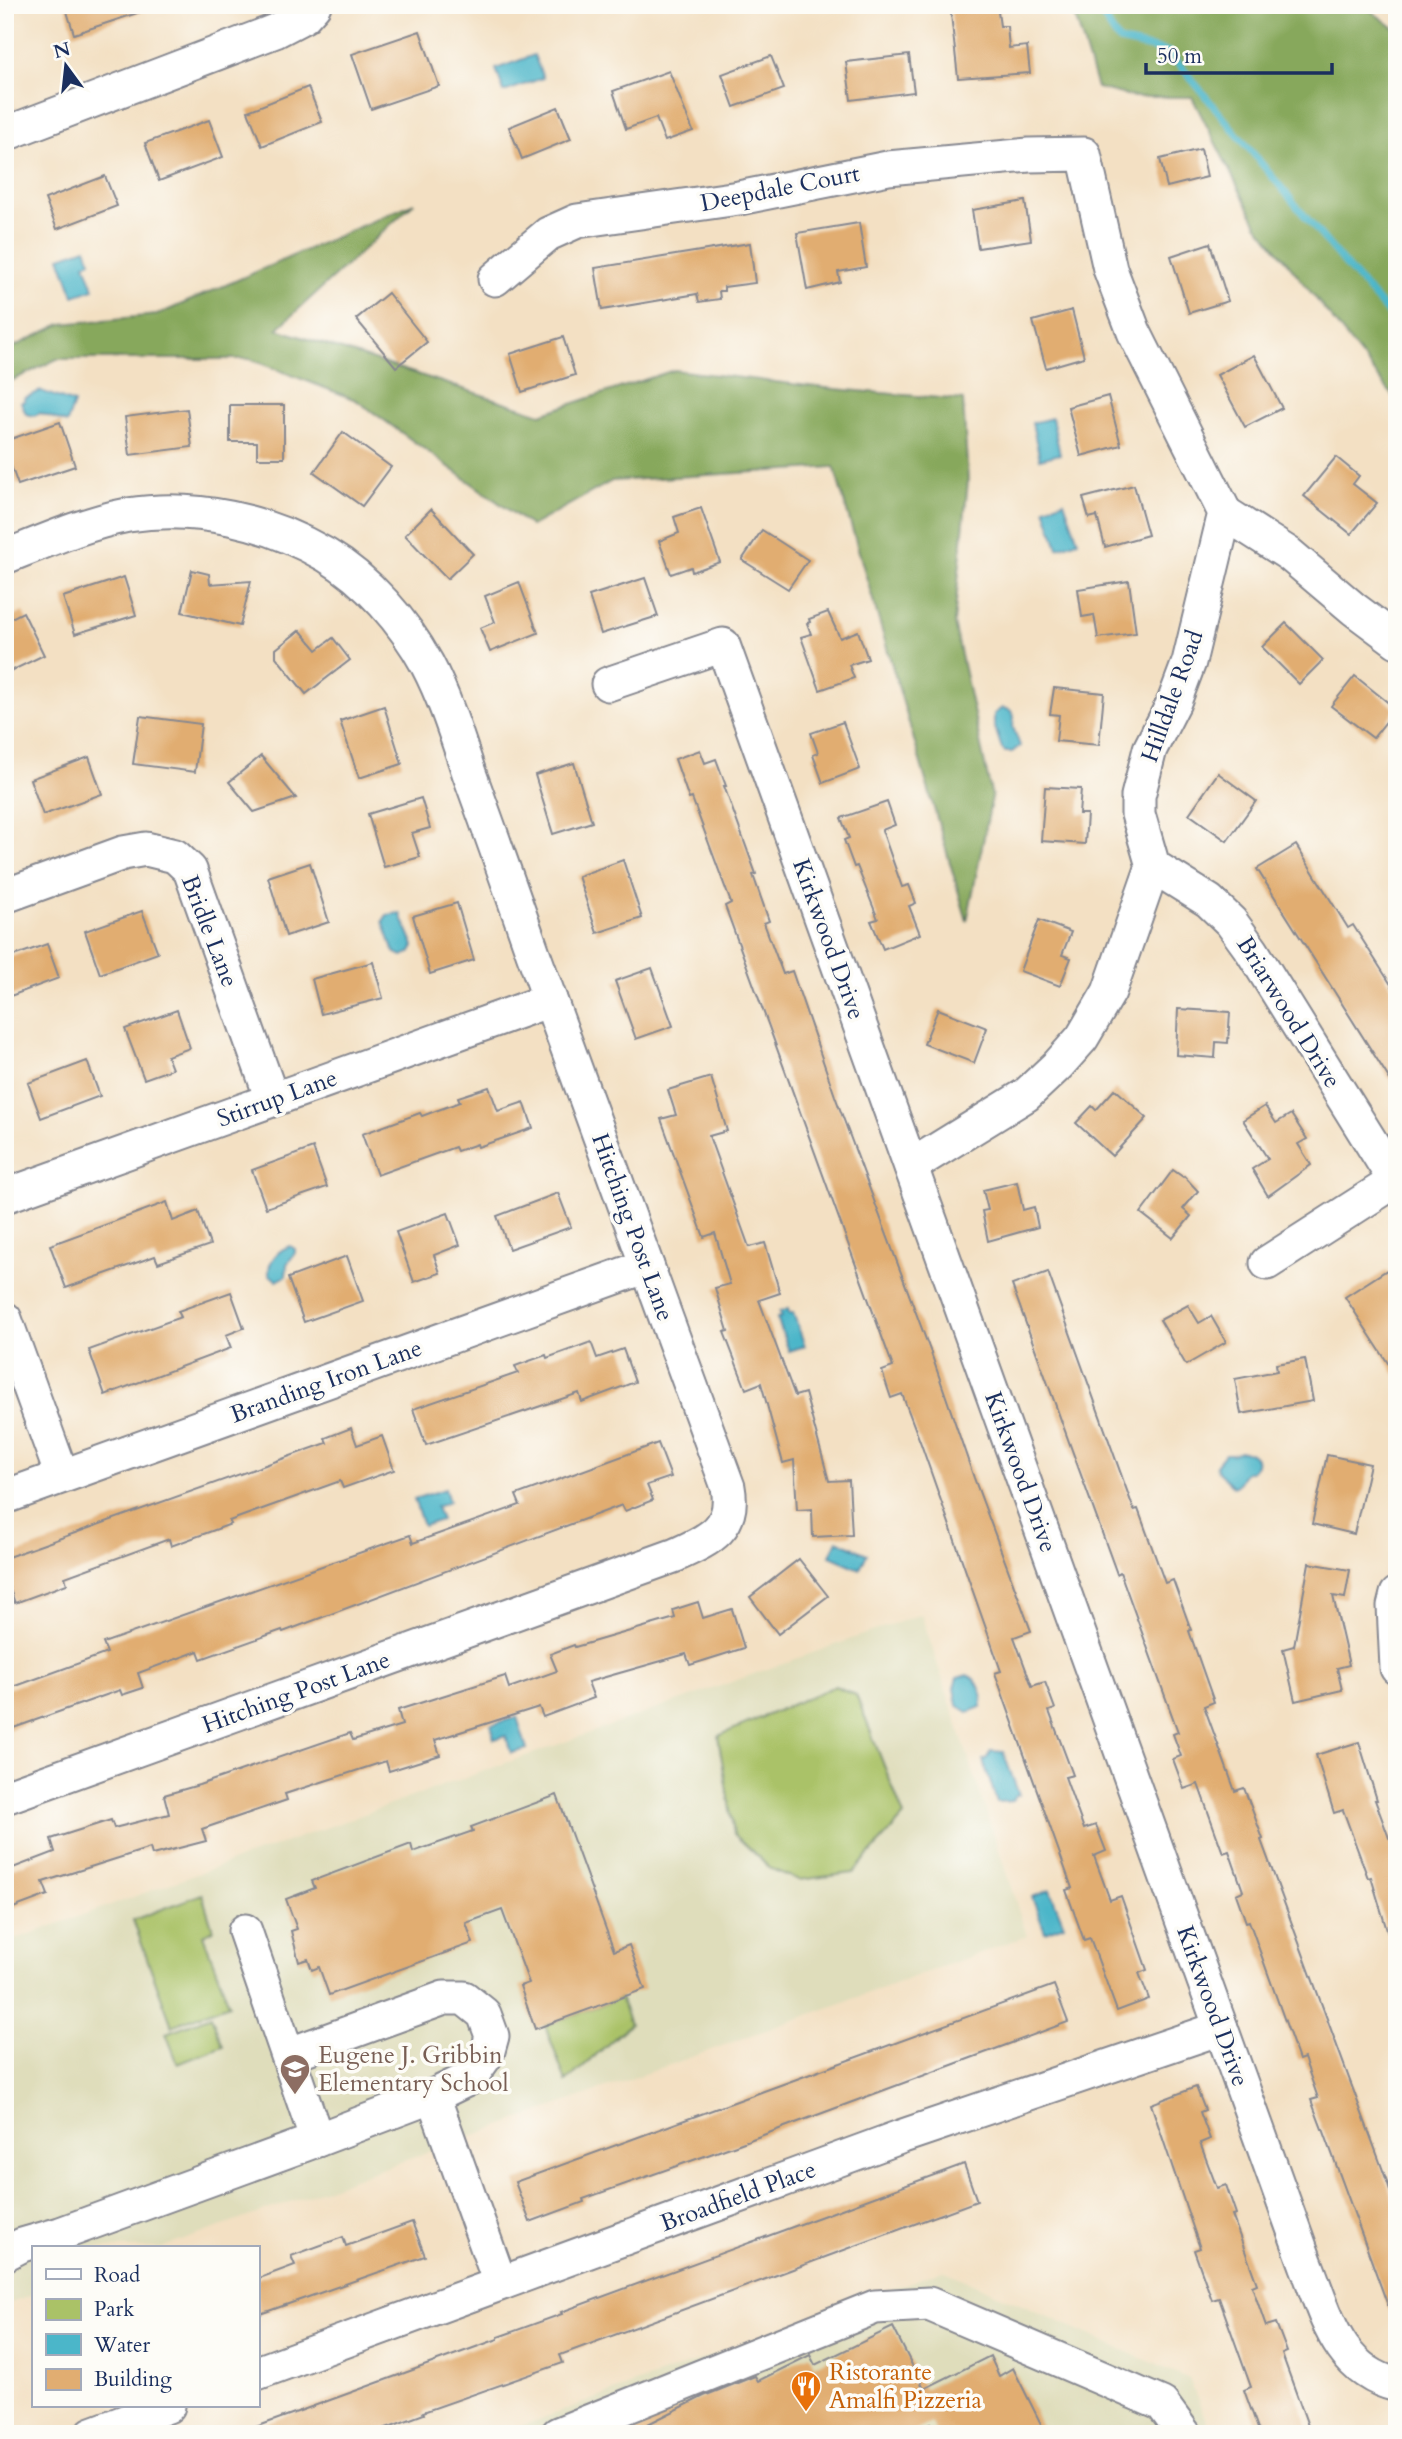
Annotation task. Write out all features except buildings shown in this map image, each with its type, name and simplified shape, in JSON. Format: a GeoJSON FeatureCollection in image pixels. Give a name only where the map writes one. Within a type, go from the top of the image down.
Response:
{"type":"FeatureCollection","features":[{"type":"Feature","properties":{"kind":"street"},"geometry":{"type":"LineString","coordinates":[[5,134],[275,31],[304,16],[314,5]]}},
{"type":"Feature","properties":{"kind":"street","name":"Deepdale Court"},"geometry":{"type":"LineString","coordinates":[[495,279],[548,234],[578,221],[739,198],[888,168],[1029,155],[1084,154],[1110,269],[1134,332],[1225,513]]}},
{"type":"Feature","properties":{"kind":"street","name":"Hitching Post Lane"},"geometry":{"type":"LineString","coordinates":[[5,557],[77,529],[129,515],[189,512],[223,516],[268,527],[327,555],[362,582],[400,621],[428,665],[450,719],[728,1487],[730,1503],[723,1526],[707,1541],[676,1555],[5,1797]]}},
{"type":"Feature","properties":{"kind":"street"},"geometry":{"type":"LineString","coordinates":[[1225,513],[1289,554],[1397,641]]}},
{"type":"Feature","properties":{"kind":"street","name":"Hilldale Road"},"geometry":{"type":"LineString","coordinates":[[1153,866],[1138,814],[1138,796],[1150,749],[1174,702],[1189,662],[1225,513]]}},
{"type":"Feature","properties":{"kind":"street","name":"Kirkwood Drive"},"geometry":{"type":"LineString","coordinates":[[608,684],[723,645],[1306,2264],[1337,2342],[1351,2360],[1368,2374],[1397,2385]]}},
{"type":"Feature","properties":{"kind":"street","name":"Bridle Lane"},"geometry":{"type":"LineString","coordinates":[[5,896],[122,853],[146,849],[175,856],[190,870],[272,1099]]}},
{"type":"Feature","properties":{"kind":"street"},"geometry":{"type":"LineString","coordinates":[[911,1166],[1026,1095],[1082,1038],[1109,992],[1153,866]]}},
{"type":"Feature","properties":{"kind":"street","name":"Briarwood Drive"},"geometry":{"type":"LineString","coordinates":[[1153,866],[1209,901],[1231,922],[1252,951],[1396,1183]]}},
{"type":"Feature","properties":{"kind":"street","name":"Stirrup Lane"},"geometry":{"type":"LineString","coordinates":[[5,1196],[550,1000]]}},
{"type":"Feature","properties":{"kind":"street"},"geometry":{"type":"LineString","coordinates":[[1267,1263],[1396,1183]]}},
{"type":"Feature","properties":{"kind":"street","name":"Branding Iron Lane"},"geometry":{"type":"LineString","coordinates":[[5,1497],[647,1266]]}},
{"type":"Feature","properties":{"kind":"street"},"geometry":{"type":"LineString","coordinates":[[5,1319],[62,1476]]}},
{"type":"Feature","properties":{"kind":"street"},"geometry":{"type":"LineString","coordinates":[[1397,1594],[1394,1606],[1397,1668]]}},
{"type":"Feature","properties":{"kind":"street"},"geometry":{"type":"LineString","coordinates":[[245,1931],[317,2140]]}},
{"type":"Feature","properties":{"kind":"street"},"geometry":{"type":"LineString","coordinates":[[11,2243],[60,2234],[433,2095],[470,2078],[488,2054],[492,2036],[484,2014],[464,1998],[444,1998],[288,2055]]}},
{"type":"Feature","properties":{"kind":"street","name":"Broadfield Place"},"geometry":{"type":"LineString","coordinates":[[259,2372],[900,2137],[1221,2028]]}},
{"type":"Feature","properties":{"kind":"street"},"geometry":{"type":"LineString","coordinates":[[433,2095],[500,2283]]}},
{"type":"Feature","properties":{"kind":"street"},"geometry":{"type":"LineString","coordinates":[[558,2434],[875,2308],[929,2304],[1162,2404],[1184,2434]]}},
{"type":"Feature","properties":{"kind":"street"},"geometry":{"type":"LineString","coordinates":[[92,2434],[163,2408]]}},
{"type":"Feature","properties":{"kind":"shaded area","name":"Eugene J. Gribbin Elementary School"},"geometry":{"type":"Polygon","coordinates":[[[921,1614],[1027,1936],[168,2246],[32,2246],[32,2295],[5,2305],[5,1943],[921,1614]]]}},
{"type":"Feature","properties":{"kind":"shaded area"},"geometry":{"type":"Polygon","coordinates":[[[943,2270],[1189,2379],[1212,2434],[500,2434],[943,2270]]]}},
{"type":"Feature","properties":{"kind":"green space"},"geometry":{"type":"Polygon","coordinates":[[[1067,5],[1363,5],[1397,30],[1397,401],[1257,224],[1192,97],[1134,97],[1097,88],[1077,22],[1067,5]]]}},
{"type":"Feature","properties":{"kind":"green space"},"geometry":{"type":"Polygon","coordinates":[[[414,203],[277,329],[541,414],[674,370],[835,389],[963,400],[968,481],[954,623],[992,797],[967,921],[834,467],[612,481],[531,526],[356,400],[250,359],[57,359],[5,384],[5,351],[61,324],[157,315],[414,203]]]}},
{"type":"Feature","properties":{"kind":"green space"},"geometry":{"type":"Polygon","coordinates":[[[835,1686],[856,1695],[904,1816],[853,1873],[799,1880],[771,1869],[734,1834],[718,1736],[835,1686]]]}},
{"type":"Feature","properties":{"kind":"green space"},"geometry":{"type":"Polygon","coordinates":[[[202,1894],[213,1930],[203,1935],[229,2004],[172,2026],[133,1920],[202,1894]]]}},
{"type":"Feature","properties":{"kind":"green space"},"geometry":{"type":"Polygon","coordinates":[[[620,1998],[630,2024],[566,2082],[545,2025],[620,1998]]]}},
{"type":"Feature","properties":{"kind":"green space"},"geometry":{"type":"Polygon","coordinates":[[[211,2016],[223,2046],[178,2064],[166,2033],[211,2016]]]}},
{"type":"Feature","properties":{"kind":"water"},"geometry":{"type":"Polygon","coordinates":[[[534,55],[543,78],[504,92],[496,69],[534,55]]]}},
{"type":"Feature","properties":{"kind":"water"},"geometry":{"type":"Polygon","coordinates":[[[86,248],[91,261],[85,264],[94,289],[74,296],[60,257],[86,248]]]}},
{"type":"Feature","properties":{"kind":"water"},"geometry":{"type":"Polygon","coordinates":[[[41,391],[74,403],[67,423],[40,413],[34,416],[26,414],[21,402],[41,391]]]}},
{"type":"Feature","properties":{"kind":"water"},"geometry":{"type":"Polygon","coordinates":[[[1052,418],[1060,454],[1040,459],[1032,423],[1052,418]]]}},
{"type":"Feature","properties":{"kind":"water"},"geometry":{"type":"Polygon","coordinates":[[[1064,501],[1078,541],[1058,548],[1045,508],[1064,501]]]}},
{"type":"Feature","properties":{"kind":"water"},"geometry":{"type":"Polygon","coordinates":[[[1002,708],[1010,710],[1014,716],[1013,727],[1020,746],[1012,752],[1002,749],[994,724],[994,714],[1002,708]]]}},
{"type":"Feature","properties":{"kind":"water"},"geometry":{"type":"Polygon","coordinates":[[[400,913],[414,946],[410,953],[402,956],[394,952],[383,921],[387,915],[400,913]]]}},
{"type":"Feature","properties":{"kind":"water"},"geometry":{"type":"Polygon","coordinates":[[[290,1246],[295,1249],[295,1253],[287,1264],[286,1276],[277,1281],[269,1274],[270,1265],[278,1253],[290,1246]]]}},
{"type":"Feature","properties":{"kind":"water"},"geometry":{"type":"Polygon","coordinates":[[[788,1309],[789,1314],[793,1313],[805,1346],[789,1351],[777,1318],[781,1317],[779,1312],[788,1309]]]}},
{"type":"Feature","properties":{"kind":"water"},"geometry":{"type":"Polygon","coordinates":[[[1240,1451],[1253,1455],[1256,1464],[1234,1487],[1218,1472],[1216,1465],[1225,1454],[1240,1451]]]}},
{"type":"Feature","properties":{"kind":"water"},"geometry":{"type":"Polygon","coordinates":[[[445,1489],[449,1502],[436,1507],[441,1520],[423,1526],[414,1499],[445,1489]]]}},
{"type":"Feature","properties":{"kind":"water"},"geometry":{"type":"Polygon","coordinates":[[[837,1540],[867,1554],[860,1569],[830,1556],[837,1540]]]}},
{"type":"Feature","properties":{"kind":"water"},"geometry":{"type":"Polygon","coordinates":[[[967,1675],[980,1688],[982,1698],[981,1707],[968,1712],[957,1705],[954,1688],[957,1678],[967,1675]]]}},
{"type":"Feature","properties":{"kind":"water"},"geometry":{"type":"Polygon","coordinates":[[[517,1717],[527,1749],[511,1753],[506,1736],[494,1739],[491,1725],[517,1717]]]}},
{"type":"Feature","properties":{"kind":"water"},"geometry":{"type":"Polygon","coordinates":[[[991,1751],[1003,1752],[1019,1795],[1012,1801],[997,1802],[983,1760],[991,1751]]]}},
{"type":"Feature","properties":{"kind":"water"},"geometry":{"type":"Polygon","coordinates":[[[1050,1890],[1064,1925],[1045,1932],[1032,1897],[1050,1890]]]}},
{"type":"Feature","properties":{"kind":"waterway"},"geometry":{"type":"LineString","coordinates":[[1095,5],[1119,41],[1169,52],[1397,323]]}},
{"type":"Feature","properties":{"kind":"place","name":"Eugene J. Gribbin Elementary School"},"geometry":{"type":"Point","coordinates":[295,2096]}},
{"type":"Feature","properties":{"kind":"place","name":"Ristorante Amalfi Pizzeria"},"geometry":{"type":"Point","coordinates":[806,2413]}}]}
